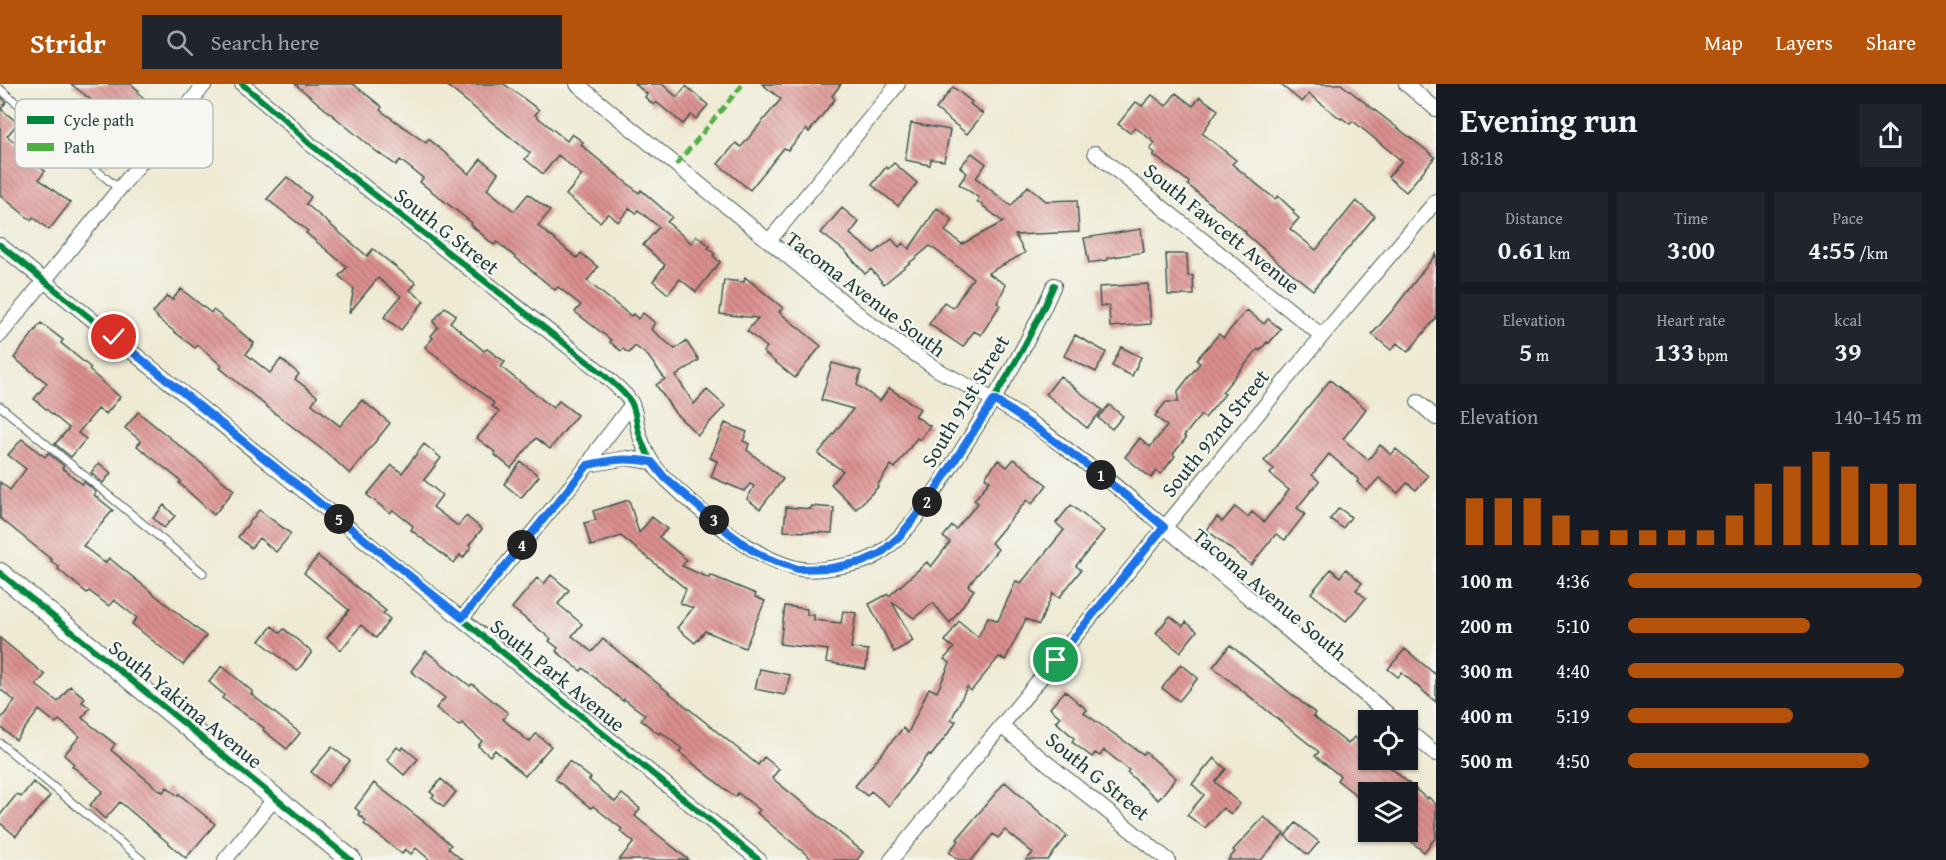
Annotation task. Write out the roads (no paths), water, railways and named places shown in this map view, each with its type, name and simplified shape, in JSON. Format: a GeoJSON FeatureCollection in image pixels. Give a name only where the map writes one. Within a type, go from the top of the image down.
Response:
{"type":"FeatureCollection","features":[{"type":"Feature","properties":{"kind":"main road","name":"South Yakima Avenue"},"geometry":{"type":"LineString","coordinates":[[0,573],[351,860]]}},
{"type":"Feature","properties":{"kind":"street"},"geometry":{"type":"LineString","coordinates":[[193,99],[205,84]]}},
{"type":"Feature","properties":{"kind":"street","name":"South G Street"},"geometry":{"type":"LineString","coordinates":[[242,84],[320,151],[602,373],[632,404]]}},
{"type":"Feature","properties":{"kind":"street","name":"Tacoma Avenue South"},"geometry":{"type":"LineString","coordinates":[[577,84],[868,322],[938,370],[1036,426],[1068,450],[1383,710]]}},
{"type":"Feature","properties":{"kind":"street"},"geometry":{"type":"LineString","coordinates":[[769,241],[898,84]]}},
{"type":"Feature","properties":{"kind":"street"},"geometry":{"type":"LineString","coordinates":[[1407,84],[1436,109]]}},
{"type":"Feature","properties":{"kind":"street","name":"South Fawcett Avenue"},"geometry":{"type":"LineString","coordinates":[[1095,153],[1322,336]]}},
{"type":"Feature","properties":{"kind":"street"},"geometry":{"type":"LineString","coordinates":[[0,335],[136,168]]}},
{"type":"Feature","properties":{"kind":"street","name":"South 92nd Street"},"geometry":{"type":"LineString","coordinates":[[891,860],[1164,527],[1436,201]]}},
{"type":"Feature","properties":{"kind":"street","name":"South Park Avenue"},"geometry":{"type":"LineString","coordinates":[[0,245],[759,860]]}},
{"type":"Feature","properties":{"kind":"street","name":"South 91st Street"},"geometry":{"type":"LineString","coordinates":[[632,404],[639,434],[652,462],[665,478],[752,550],[769,559],[798,569],[831,568],[862,562],[880,554],[901,535],[931,497],[994,400],[1054,285]]}},
{"type":"Feature","properties":{"kind":"street"},"geometry":{"type":"LineString","coordinates":[[1418,402],[1436,418]]}},
{"type":"Feature","properties":{"kind":"street"},"geometry":{"type":"LineString","coordinates":[[462,618],[588,465],[632,404]]}},
{"type":"Feature","properties":{"kind":"street"},"geometry":{"type":"LineString","coordinates":[[588,465],[627,458],[652,462]]}},
{"type":"Feature","properties":{"kind":"street","name":"South G Street"},"geometry":{"type":"LineString","coordinates":[[1001,726],[1168,860]]}},
{"type":"Feature","properties":{"kind":"street"},"geometry":{"type":"LineString","coordinates":[[1418,739],[1436,754]]}},
{"type":"Feature","properties":{"kind":"street"},"geometry":{"type":"LineString","coordinates":[[225,860],[275,798]]}},
{"type":"Feature","properties":{"kind":"lane"},"geometry":{"type":"LineString","coordinates":[[0,89],[15,102]]}},
{"type":"Feature","properties":{"kind":"lane"},"geometry":{"type":"LineString","coordinates":[[94,168],[119,189]]}},
{"type":"Feature","properties":{"kind":"lane"},"geometry":{"type":"LineString","coordinates":[[0,406],[203,573]]}},
{"type":"Feature","properties":{"kind":"lane"},"geometry":{"type":"LineString","coordinates":[[0,743],[142,860]]}}]}
